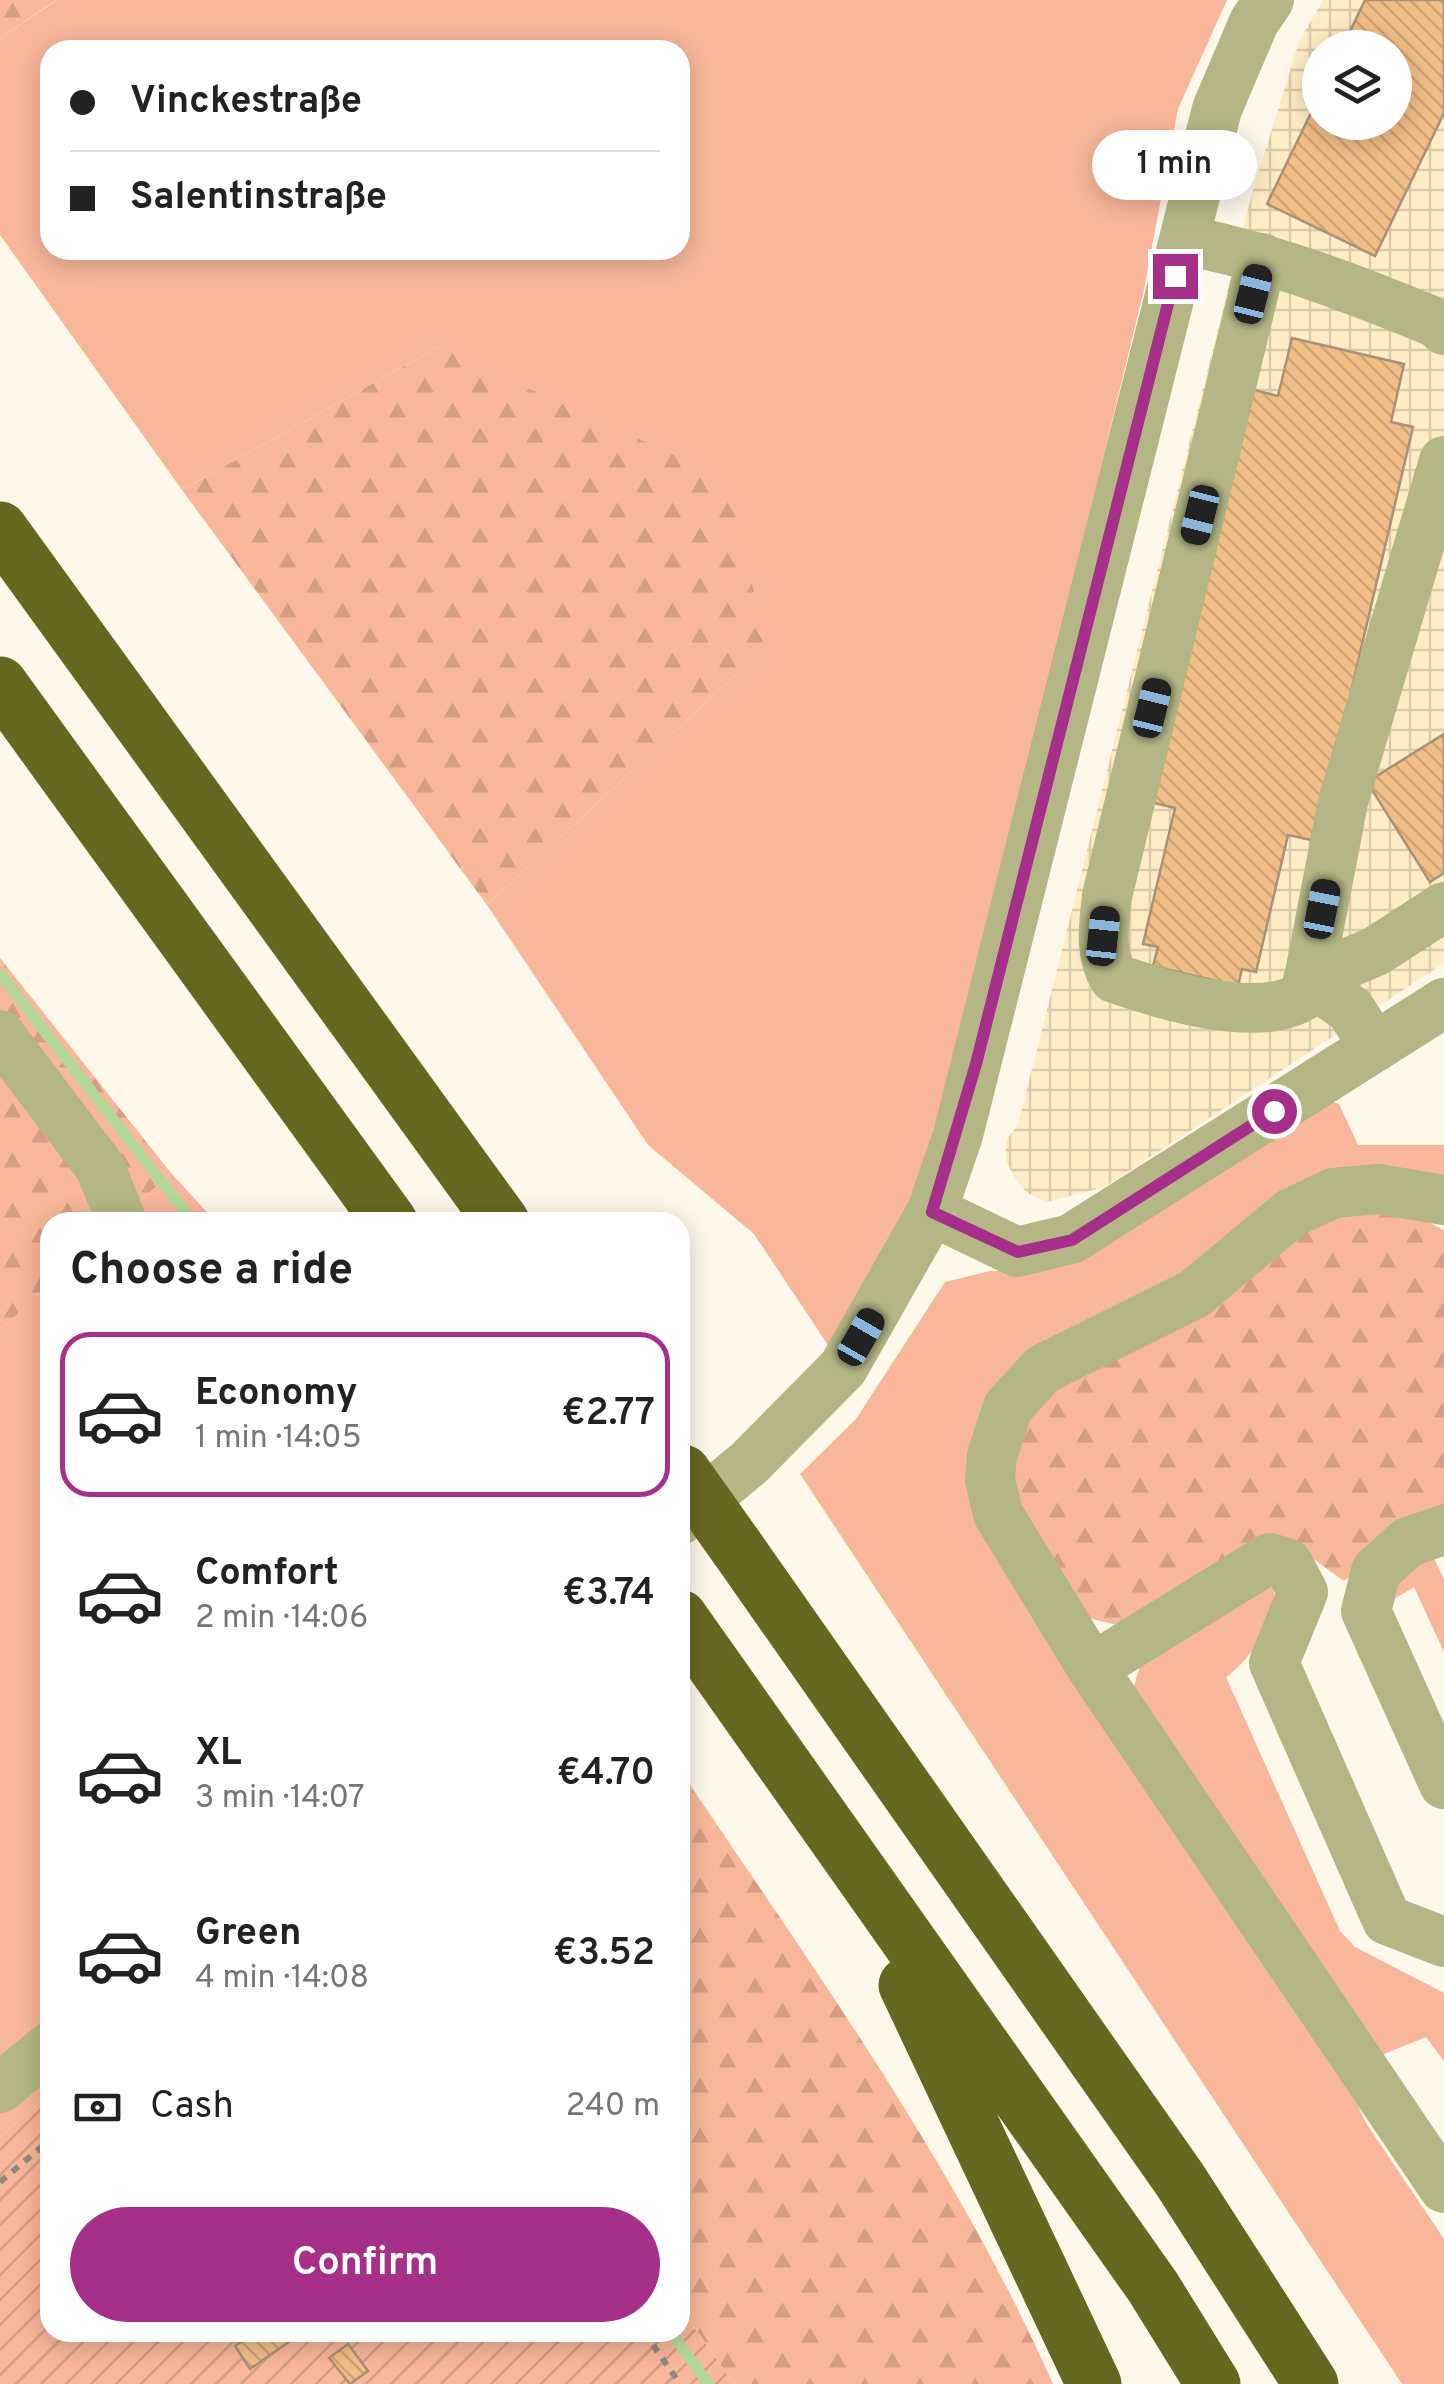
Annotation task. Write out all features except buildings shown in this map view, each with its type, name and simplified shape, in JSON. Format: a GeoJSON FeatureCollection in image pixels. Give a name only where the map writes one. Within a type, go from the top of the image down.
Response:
{"type":"FeatureCollection","features":[{"type":"Feature","properties":{"kind":"highway"},"geometry":{"type":"LineString","coordinates":[[0,529],[495,1212]]}},
{"type":"Feature","properties":{"kind":"highway"},"geometry":{"type":"LineString","coordinates":[[0,684],[383,1212]]}},
{"type":"Feature","properties":{"kind":"highway"},"geometry":{"type":"LineString","coordinates":[[690,1497],[737,1548],[1180,2180],[1310,2384]]}},
{"type":"Feature","properties":{"kind":"highway"},"geometry":{"type":"LineString","coordinates":[[690,1631],[1142,2271],[1214,2384]]}},
{"type":"Feature","properties":{"kind":"highway"},"geometry":{"type":"LineString","coordinates":[[778,1755],[926,2021],[1094,2384]]}},
{"type":"Feature","properties":{"kind":"street"},"geometry":{"type":"LineString","coordinates":[[690,1484],[749,1463],[843,1368],[932,1212],[963,1117],[1217,109],[1254,22],[1269,0]]}},
{"type":"Feature","properties":{"kind":"street"},"geometry":{"type":"LineString","coordinates":[[1184,240],[1262,258],[1341,284],[1444,330]]}},
{"type":"Feature","properties":{"kind":"street"},"geometry":{"type":"LineString","coordinates":[[1262,258],[1122,824],[1103,936],[1107,966],[1114,978],[1255,1012],[1293,1003],[1306,994],[1343,802],[1444,462]]}},
{"type":"Feature","properties":{"kind":"street"},"geometry":{"type":"LineString","coordinates":[[1308,980],[1376,952],[1444,907]]}},
{"type":"Feature","properties":{"kind":"street"},"geometry":{"type":"LineString","coordinates":[[1308,980],[1350,1008],[1375,1047]]}},
{"type":"Feature","properties":{"kind":"street"},"geometry":{"type":"LineString","coordinates":[[932,1212],[1018,1252],[1072,1240],[1444,1003]]}},
{"type":"Feature","properties":{"kind":"street"},"geometry":{"type":"LineString","coordinates":[[0,1035],[100,1167],[118,1212]]}},
{"type":"Feature","properties":{"kind":"street"},"geometry":{"type":"LineString","coordinates":[[1444,1200],[1378,1189],[1333,1193],[1305,1206],[1194,1294],[1042,1369],[1008,1406],[992,1456],[990,1480],[998,1514],[1092,1668],[1444,2188]]}},
{"type":"Feature","properties":{"kind":"street"},"geometry":{"type":"LineString","coordinates":[[1444,1530],[1408,1542],[1376,1571],[1366,1611],[1444,1784]]}},
{"type":"Feature","properties":{"kind":"street"},"geometry":{"type":"LineString","coordinates":[[1092,1668],[1270,1558],[1288,1564],[1303,1592],[1366,1611]]}},
{"type":"Feature","properties":{"kind":"street"},"geometry":{"type":"LineString","coordinates":[[1303,1592],[1274,1663],[1387,1920],[1444,1942]]}},
{"type":"Feature","properties":{"kind":"street"},"geometry":{"type":"LineString","coordinates":[[0,2088],[40,2055]]}},
{"type":"Feature","properties":{"kind":"path"},"geometry":{"type":"LineString","coordinates":[[0,2182],[40,2148]]}},
{"type":"Feature","properties":{"kind":"path"},"geometry":{"type":"LineString","coordinates":[[651,2342],[680,2384]]}},
{"type":"Feature","properties":{"kind":"shaded area"},"geometry":{"type":"Polygon","coordinates":[[[1323,0],[1444,0],[1444,963],[1105,1187],[1047,1202],[1027,1193],[1014,1177],[1006,1160],[1006,1140],[1018,1125],[1252,193],[1302,37],[1302,140],[1412,140],[1412,30],[1306,30],[1323,0]]]}},
{"type":"Feature","properties":{"kind":"green space"},"geometry":{"type":"Polygon","coordinates":[[[0,0],[56,0],[0,38],[0,0]]]}},
{"type":"Feature","properties":{"kind":"green space"},"geometry":{"type":"Polygon","coordinates":[[[57,0],[1227,0],[1178,109],[1143,294],[954,1070],[906,1221],[828,1345],[754,1234],[648,1145],[487,905],[767,646],[438,347],[182,490],[0,235],[0,38],[57,0]]]}},
{"type":"Feature","properties":{"kind":"green space"},"geometry":{"type":"Polygon","coordinates":[[[438,347],[726,479],[767,646],[487,905],[182,490],[438,347]]]}},
{"type":"Feature","properties":{"kind":"green space"},"geometry":{"type":"Polygon","coordinates":[[[0,958],[171,1173],[128,1212],[40,1212],[40,1293],[0,1330],[0,958]]]}},
{"type":"Feature","properties":{"kind":"green space"},"geometry":{"type":"Polygon","coordinates":[[[1328,1100],[1339,1104],[1358,1145],[1444,1145],[1444,1180],[973,1477],[1331,2048],[1366,2123],[1444,2239],[1444,2384],[1402,2384],[800,1474],[856,1419],[945,1282],[990,1271],[1042,1271],[1328,1100]]]}},
{"type":"Feature","properties":{"kind":"green space"},"geometry":{"type":"Polygon","coordinates":[[[171,1173],[207,1212],[128,1212],[171,1173]]]}},
{"type":"Feature","properties":{"kind":"green space"},"geometry":{"type":"Polygon","coordinates":[[[1353,1209],[1420,1218],[1444,1230],[1444,1506],[1344,1581],[1312,1558],[1117,1625],[1076,1615],[1008,1483],[1037,1398],[1306,1227],[1353,1209]]]}},
{"type":"Feature","properties":{"kind":"green space"},"geometry":{"type":"Polygon","coordinates":[[[40,1293],[40,2103],[0,2137],[0,1330],[40,1293]]]}},
{"type":"Feature","properties":{"kind":"green space"},"geometry":{"type":"Polygon","coordinates":[[[1432,1554],[1444,1579],[1444,1652],[1414,1587],[1396,1598],[1388,1595],[1397,1571],[1432,1554]]]}},
{"type":"Feature","properties":{"kind":"green space"},"geometry":{"type":"Polygon","coordinates":[[[1273,1581],[1273,1607],[1262,1635],[1226,1677],[1340,1931],[1355,1947],[1444,1993],[1444,2061],[1426,2037],[1379,2056],[1131,1696],[1143,1656],[1273,1581]]]}},
{"type":"Feature","properties":{"kind":"green space"},"geometry":{"type":"Polygon","coordinates":[[[690,1785],[831,1994],[927,2146],[1015,2303],[1053,2384],[734,2384],[690,2321],[690,1785]]]}},
{"type":"Feature","properties":{"kind":"green space"},"geometry":{"type":"Polygon","coordinates":[[[40,2103],[40,2342],[690,2342],[690,2321],[734,2384],[0,2384],[0,2137],[40,2103]]]}},
{"type":"Feature","properties":{"kind":"waterway"},"geometry":{"type":"LineString","coordinates":[[0,974],[185,1212]]}},
{"type":"Feature","properties":{"kind":"waterway"},"geometry":{"type":"LineString","coordinates":[[678,2342],[708,2384]]}},
{"type":"Feature","properties":{"kind":"route"},"geometry":{"type":"LineString","coordinates":[[1175,276],[958,1135],[932,1212],[1018,1252],[1047,1248],[1072,1240],[1274,1111]]}}]}
